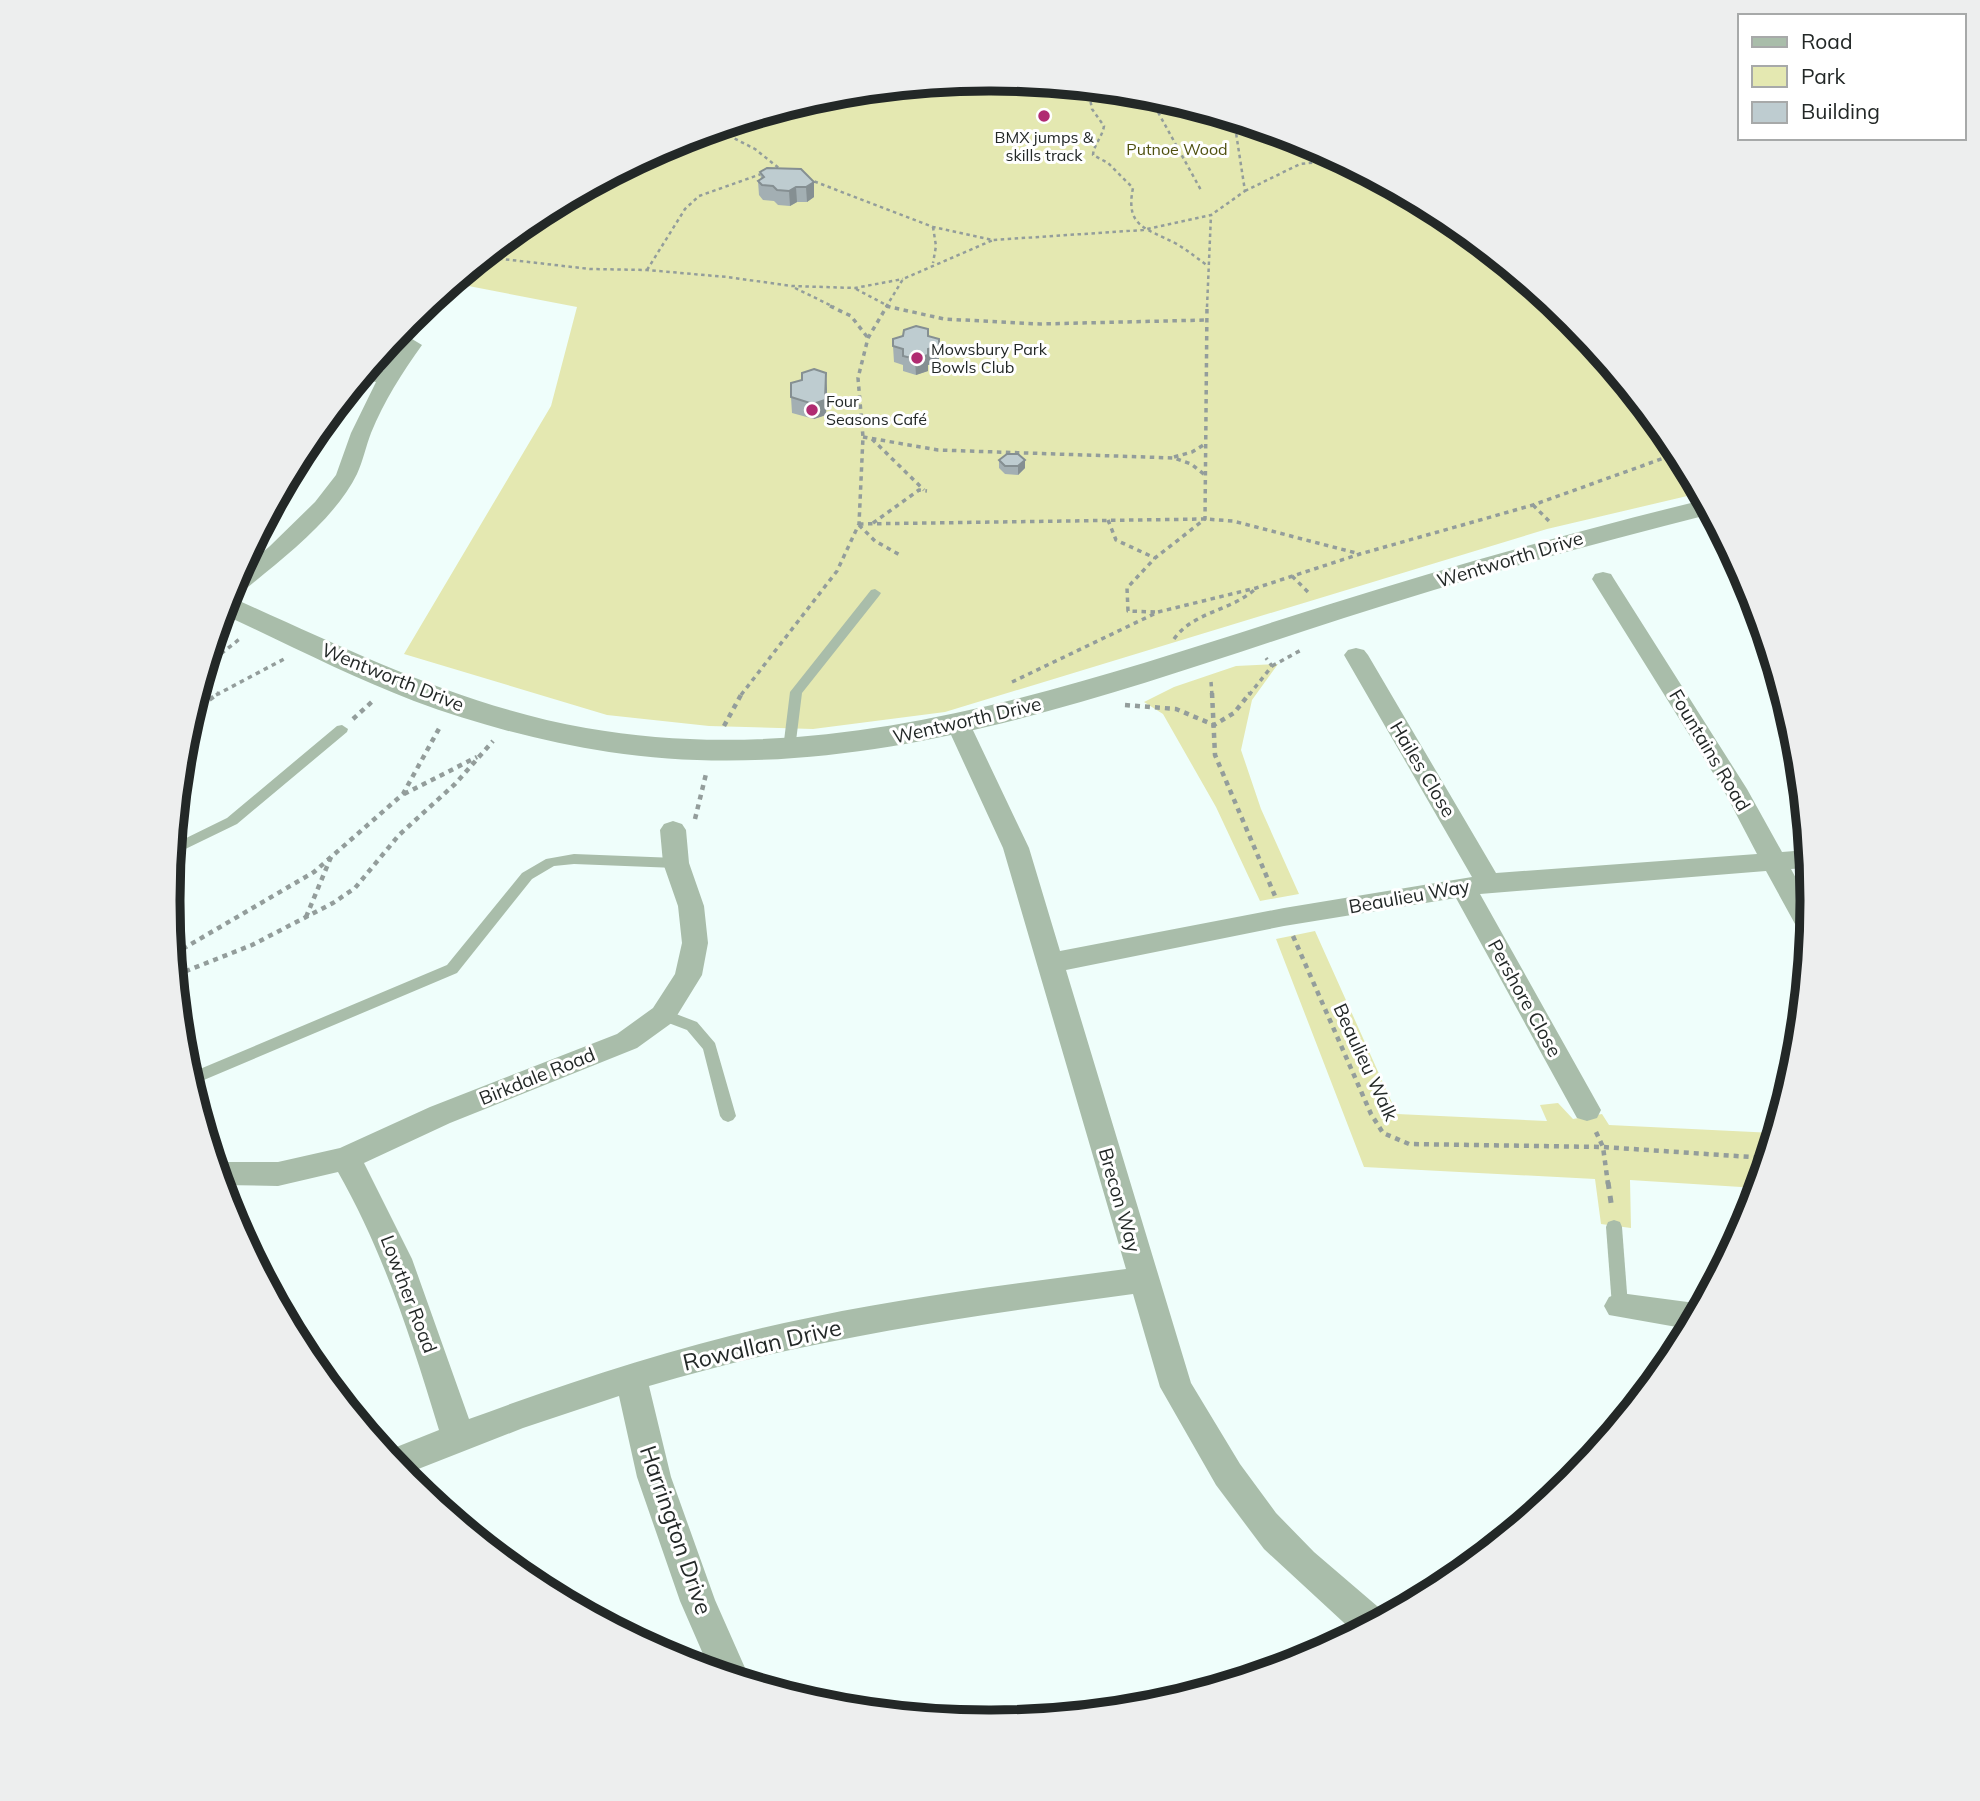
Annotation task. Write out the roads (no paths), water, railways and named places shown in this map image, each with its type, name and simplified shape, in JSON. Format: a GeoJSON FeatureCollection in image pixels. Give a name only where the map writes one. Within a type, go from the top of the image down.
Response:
{"type":"FeatureCollection","features":[{"type":"Feature","properties":{"kind":"street"},"geometry":{"type":"LineString","coordinates":[[250,574],[323,507],[346,475],[361,433],[388,378],[412,345]]}},
{"type":"Feature","properties":{"kind":"street"},"geometry":{"type":"LineString","coordinates":[[374,376],[388,378]]}},
{"type":"Feature","properties":{"kind":"street","name":"Wentworth Drive"},"geometry":{"type":"LineString","coordinates":[[235,610],[394,681],[453,704],[512,720],[632,745],[712,750],[789,749],[873,741],[958,724],[1077,695],[1569,541],[1698,509]]}},
{"type":"Feature","properties":{"kind":"street","name":"Fountains Road"},"geometry":{"type":"LineString","coordinates":[[1603,579],[1735,789],[1800,909]]}},
{"type":"Feature","properties":{"kind":"street","name":"Hailes Close"},"geometry":{"type":"LineString","coordinates":[[1356,655],[1489,883]]}},
{"type":"Feature","properties":{"kind":"street","name":"Brecon Way"},"geometry":{"type":"LineString","coordinates":[[958,724],[1016,848],[1176,1387],[1221,1465],[1265,1524],[1317,1577],[1364,1618]]}},
{"type":"Feature","properties":{"kind":"street","name":"Birkdale Road"},"geometry":{"type":"LineString","coordinates":[[228,1174],[278,1174],[346,1158],[440,1115],[627,1041],[663,1015],[688,975],[695,943],[691,906],[676,863],[673,830]]}},
{"type":"Feature","properties":{"kind":"street","name":"Beaulieu Way"},"geometry":{"type":"LineString","coordinates":[[1050,963],[1284,917],[1489,883],[1798,860]]}},
{"type":"Feature","properties":{"kind":"street","name":"Pershore Close"},"geometry":{"type":"LineString","coordinates":[[1462,887],[1587,1110]]}},
{"type":"Feature","properties":{"kind":"street","name":"Lowther Road"},"geometry":{"type":"LineString","coordinates":[[346,1158],[375,1206],[421,1318],[458,1437]]}},
{"type":"Feature","properties":{"kind":"street","name":"Rowallan Drive"},"geometry":{"type":"LineString","coordinates":[[404,1459],[458,1437],[631,1379],[736,1348],[930,1308],[1144,1280]]}},
{"type":"Feature","properties":{"kind":"street"},"geometry":{"type":"LineString","coordinates":[[1620,1306],[1684,1315]]}},
{"type":"Feature","properties":{"kind":"street","name":"Harrington Drive"},"geometry":{"type":"LineString","coordinates":[[631,1379],[654,1478],[698,1601],[726,1666]]}},
{"type":"Feature","properties":{"kind":"lane"},"geometry":{"type":"LineString","coordinates":[[789,749],[796,692],[875,593]]}},
{"type":"Feature","properties":{"kind":"lane"},"geometry":{"type":"LineString","coordinates":[[182,845],[232,821],[342,729]]}},
{"type":"Feature","properties":{"kind":"lane"},"geometry":{"type":"LineString","coordinates":[[200,1076],[452,969],[527,876],[551,862],[574,859],[676,863]]}},
{"type":"Feature","properties":{"kind":"lane"},"geometry":{"type":"LineString","coordinates":[[663,1015],[692,1026],[710,1047],[728,1116]]}},
{"type":"Feature","properties":{"kind":"lane"},"geometry":{"type":"LineString","coordinates":[[1614,1227],[1620,1306]]}},
{"type":"Feature","properties":{"kind":"place","name":"BMX jumps & skills track"},"geometry":{"type":"Point","coordinates":[1044,116]}},
{"type":"Feature","properties":{"kind":"place","name":"Mowsbury Park Bowls Club"},"geometry":{"type":"Point","coordinates":[917,358]}},
{"type":"Feature","properties":{"kind":"place","name":"Four Seasons Café"},"geometry":{"type":"Point","coordinates":[812,410]}},
{"type":"Feature","properties":{"kind":"park label","name":"Putnoe Wood"},"geometry":{"type":"Point","coordinates":[1177,149]}}]}
